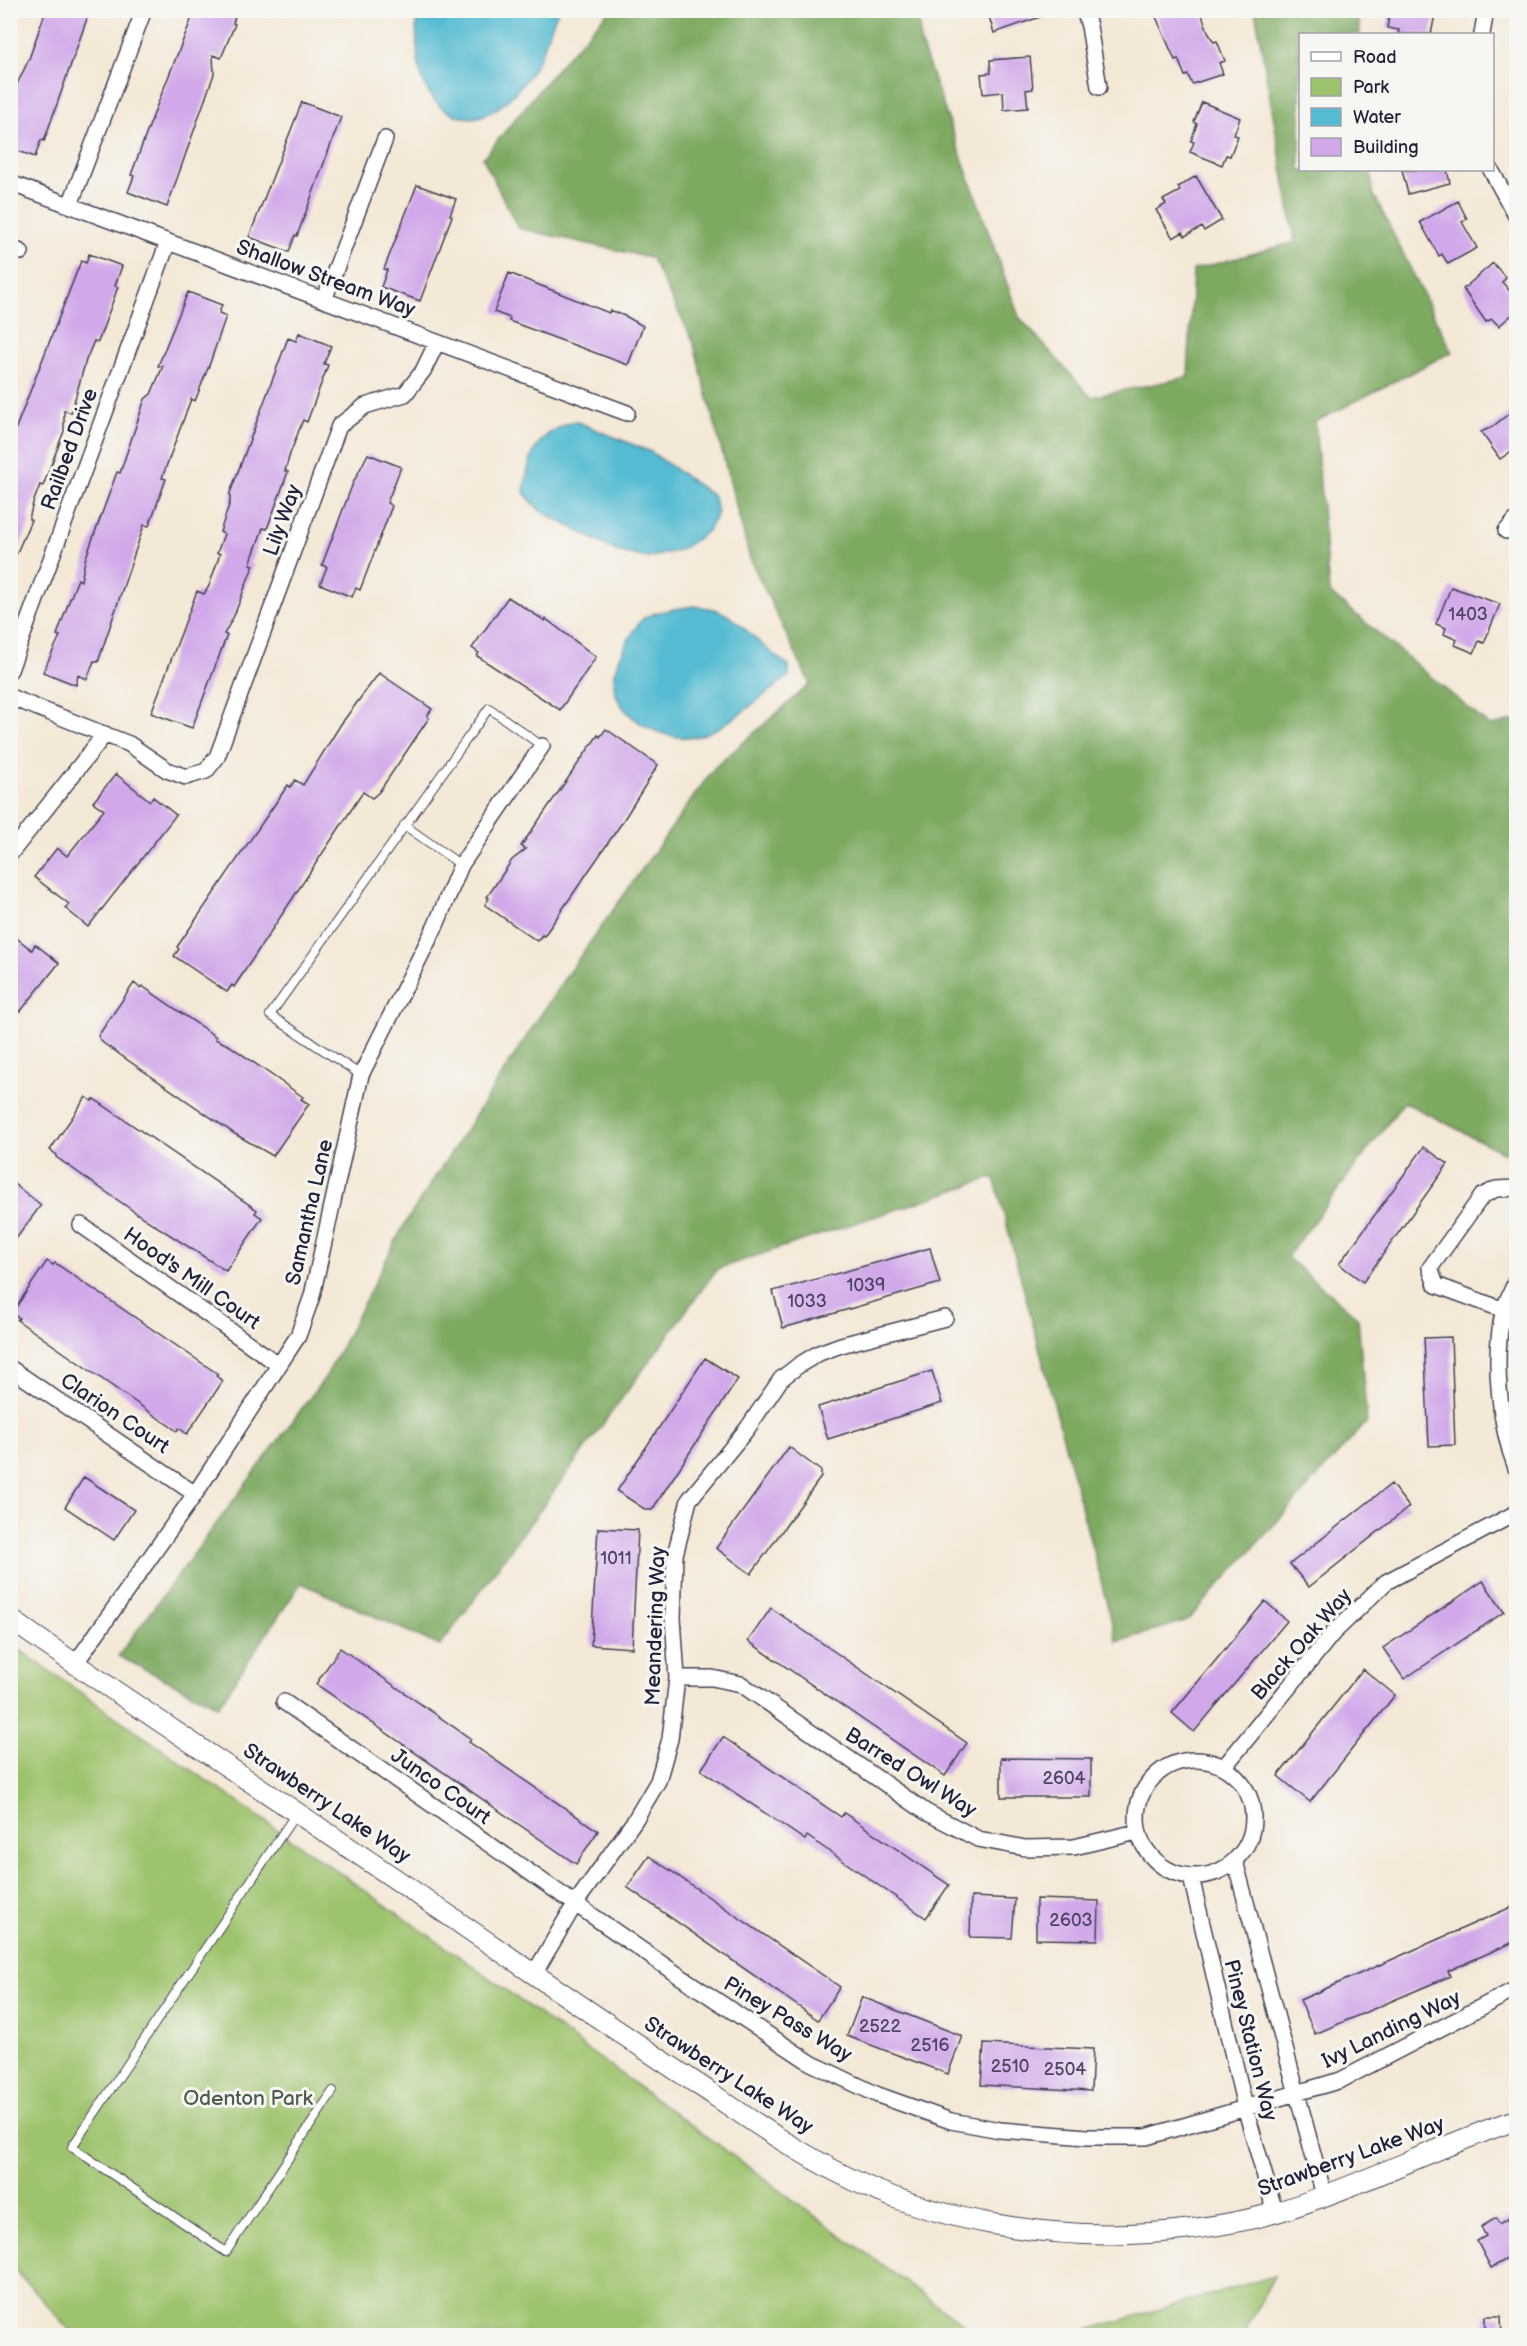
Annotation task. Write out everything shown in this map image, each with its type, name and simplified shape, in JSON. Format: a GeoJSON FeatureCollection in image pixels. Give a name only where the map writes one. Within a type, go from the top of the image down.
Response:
{"type":"FeatureCollection","features":[{"type":"Feature","properties":{"kind":"street"},"geometry":{"type":"LineString","coordinates":[[70,205],[144,10]]}},
{"type":"Feature","properties":{"kind":"street"},"geometry":{"type":"LineString","coordinates":[[1084,10],[1089,26],[1099,87]]}},
{"type":"Feature","properties":{"kind":"street"},"geometry":{"type":"LineString","coordinates":[[1482,33],[1486,10]]}},
{"type":"Feature","properties":{"kind":"street"},"geometry":{"type":"LineString","coordinates":[[324,300],[385,139]]}},
{"type":"Feature","properties":{"kind":"street"},"geometry":{"type":"LineString","coordinates":[[1492,171],[1516,216]]}},
{"type":"Feature","properties":{"kind":"street","name":"Shallow Stream Way"},"geometry":{"type":"LineString","coordinates":[[10,183],[627,413]]}},
{"type":"Feature","properties":{"kind":"street","name":"Railbed Drive"},"geometry":{"type":"LineString","coordinates":[[10,670],[168,242]]}},
{"type":"Feature","properties":{"kind":"street","name":"Lily Way"},"geometry":{"type":"LineString","coordinates":[[105,734],[129,744],[167,770],[186,777],[206,771],[217,756],[339,426],[366,406],[405,394],[423,371],[437,342]]}},
{"type":"Feature","properties":{"kind":"street"},"geometry":{"type":"LineString","coordinates":[[10,697],[105,734],[10,854]]}},
{"type":"Feature","properties":{"kind":"street","name":"Samantha Lane"},"geometry":{"type":"LineString","coordinates":[[75,1664],[195,1494],[298,1336],[312,1296],[361,1075],[436,925],[461,865],[542,746]]}},
{"type":"Feature","properties":{"kind":"street"},"geometry":{"type":"LineString","coordinates":[[1504,1310],[1436,1285],[1430,1268],[1482,1196],[1496,1189],[1516,1188]]}},
{"type":"Feature","properties":{"kind":"street","name":"Hood's Mill Court"},"geometry":{"type":"LineString","coordinates":[[81,1224],[279,1365]]}},
{"type":"Feature","properties":{"kind":"street"},"geometry":{"type":"LineString","coordinates":[[1516,1280],[1504,1310],[1500,1342],[1500,1393],[1507,1443],[1516,1468]]}},
{"type":"Feature","properties":{"kind":"street","name":"Meandering Way"},"geometry":{"type":"LineString","coordinates":[[534,1974],[575,1904],[635,1820],[658,1781],[670,1739],[677,1678],[673,1618],[675,1555],[689,1500],[747,1429],[781,1379],[799,1365],[819,1353],[841,1345],[945,1318]]}},
{"type":"Feature","properties":{"kind":"street","name":"Clarion Court"},"geometry":{"type":"LineString","coordinates":[[10,1368],[195,1494]]}},
{"type":"Feature","properties":{"kind":"street","name":"Black Oak Way"},"geometry":{"type":"LineString","coordinates":[[1224,1767],[1333,1633],[1386,1582],[1516,1513]]}},
{"type":"Feature","properties":{"kind":"street","name":"Strawberry Lake Way"},"geometry":{"type":"LineString","coordinates":[[10,1619],[298,1811],[754,2122],[844,2176],[931,2210],[1034,2231],[1148,2233],[1219,2225],[1275,2212],[1324,2195],[1516,2121]]}},
{"type":"Feature","properties":{"kind":"street","name":"Barred Owl Way"},"geometry":{"type":"LineString","coordinates":[[677,1678],[712,1678],[741,1684],[926,1812],[978,1839],[1025,1848],[1074,1847],[1137,1832]]}},
{"type":"Feature","properties":{"kind":"street","name":"Junco Court"},"geometry":{"type":"LineString","coordinates":[[284,1702],[575,1904]]}},
{"type":"Feature","properties":{"kind":"street"},"geometry":{"type":"LineString","coordinates":[[1199,1759],[1224,1767],[1241,1782],[1248,1792],[1253,1814],[1252,1830],[1244,1850],[1235,1861],[1214,1874],[1191,1877],[1162,1867],[1145,1851],[1137,1832],[1136,1813],[1139,1799],[1148,1783],[1160,1770],[1181,1761],[1199,1759]]}},
{"type":"Feature","properties":{"kind":"street","name":"Piney Station Way"},"geometry":{"type":"LineString","coordinates":[[1235,1861],[1324,2195]]}},
{"type":"Feature","properties":{"kind":"street","name":"Piney Station Way"},"geometry":{"type":"LineString","coordinates":[[1191,1877],[1245,2107],[1275,2212]]}},
{"type":"Feature","properties":{"kind":"street","name":"Piney Pass Way"},"geometry":{"type":"LineString","coordinates":[[575,1904],[811,2063],[878,2095],[951,2121],[1000,2130],[1087,2137],[1146,2137],[1245,2107]]}},
{"type":"Feature","properties":{"kind":"street","name":"Ivy Landing Way"},"geometry":{"type":"LineString","coordinates":[[1245,2107],[1341,2080],[1516,1989]]}},
{"type":"Feature","properties":{"kind":"lane"},"geometry":{"type":"LineString","coordinates":[[361,1075],[270,1016],[489,708],[542,746]]}},
{"type":"Feature","properties":{"kind":"lane"},"geometry":{"type":"LineString","coordinates":[[404,825],[461,865]]}},
{"type":"Feature","properties":{"kind":"lane"},"geometry":{"type":"LineString","coordinates":[[298,1811],[72,2147],[226,2252],[333,2091]]}},
{"type":"Feature","properties":{"kind":"green space"},"geometry":{"type":"Polygon","coordinates":[[[609,11],[919,11],[920,41],[1019,317],[1091,397],[1188,377],[1193,270],[1295,242],[1255,11],[1358,11],[1360,33],[1299,33],[1299,171],[1371,171],[1373,193],[1452,352],[1315,422],[1329,592],[1490,726],[1516,720],[1516,1159],[1404,1102],[1287,1257],[1358,1318],[1367,1422],[1188,1620],[1117,1642],[994,1177],[717,1269],[440,1646],[301,1583],[218,1706],[118,1656],[326,1376],[404,1225],[564,979],[714,768],[810,684],[750,559],[693,341],[651,258],[518,228],[483,158],[563,61],[609,11]]]}},
{"type":"Feature","properties":{"kind":"green space","name":"Odenton Park"},"geometry":{"type":"Polygon","coordinates":[[[11,1644],[473,1966],[978,2335],[74,2335],[11,2265],[11,1644]]]}},
{"type":"Feature","properties":{"kind":"green space"},"geometry":{"type":"Polygon","coordinates":[[[1274,2276],[1243,2335],[1070,2335],[1274,2276]]]}},
{"type":"Feature","properties":{"kind":"water"},"geometry":{"type":"Polygon","coordinates":[[[416,10],[558,11],[539,59],[522,84],[497,109],[479,117],[467,118],[447,111],[438,104],[425,86],[418,59],[416,10]]]}},
{"type":"Feature","properties":{"kind":"water"},"geometry":{"type":"Polygon","coordinates":[[[575,421],[651,452],[713,496],[718,513],[707,532],[680,550],[648,558],[616,551],[540,511],[524,493],[532,457],[542,439],[550,432],[575,421]]]}},
{"type":"Feature","properties":{"kind":"water"},"geometry":{"type":"Polygon","coordinates":[[[693,606],[717,610],[735,620],[770,652],[789,665],[789,676],[736,717],[714,730],[702,735],[675,737],[646,727],[623,708],[617,696],[614,678],[616,668],[634,630],[644,618],[655,613],[693,606]]]}},
{"type":"Feature","properties":{"kind":"building"},"geometry":{"type":"Polygon","coordinates":[[[46,10],[90,10],[44,141],[41,140],[35,157],[10,148],[10,99],[29,59],[46,10]]]}},
{"type":"Feature","properties":{"kind":"building"},"geometry":{"type":"Polygon","coordinates":[[[195,10],[237,10],[233,23],[235,24],[221,58],[213,55],[214,74],[167,207],[128,192],[134,176],[131,175],[195,10]]]}},
{"type":"Feature","properties":{"kind":"building"},"geometry":{"type":"Polygon","coordinates":[[[987,10],[1051,10],[1052,13],[994,33],[987,10]]]}},
{"type":"Feature","properties":{"kind":"building"},"geometry":{"type":"Polygon","coordinates":[[[1153,10],[1200,10],[1209,34],[1214,42],[1217,41],[1225,61],[1219,63],[1223,74],[1192,84],[1188,75],[1185,76],[1178,59],[1175,60],[1153,10]]]}},
{"type":"Feature","properties":{"kind":"building"},"geometry":{"type":"Polygon","coordinates":[[[1390,10],[1436,10],[1431,33],[1398,33],[1399,30],[1387,28],[1390,10]]]}},
{"type":"Feature","properties":{"kind":"building"},"geometry":{"type":"Polygon","coordinates":[[[1030,57],[1033,89],[1026,90],[1028,108],[1004,110],[1003,92],[983,94],[981,74],[991,73],[990,60],[1030,57]]]}},
{"type":"Feature","properties":{"kind":"building"},"geometry":{"type":"Polygon","coordinates":[[[302,102],[341,117],[289,252],[249,237],[302,102]]]}},
{"type":"Feature","properties":{"kind":"building"},"geometry":{"type":"Polygon","coordinates":[[[1202,102],[1240,118],[1234,135],[1238,136],[1230,156],[1226,155],[1222,165],[1190,152],[1197,124],[1194,122],[1202,102]]]}},
{"type":"Feature","properties":{"kind":"building"},"geometry":{"type":"Polygon","coordinates":[[[1402,171],[1447,171],[1450,183],[1408,194],[1402,171]]]}},
{"type":"Feature","properties":{"kind":"building"},"geometry":{"type":"Polygon","coordinates":[[[1196,176],[1222,220],[1204,231],[1202,227],[1185,236],[1183,232],[1173,238],[1156,210],[1166,204],[1163,200],[1180,191],[1178,187],[1196,176]]]}},
{"type":"Feature","properties":{"kind":"building"},"geometry":{"type":"Polygon","coordinates":[[[417,185],[456,199],[450,215],[452,216],[420,301],[381,287],[387,270],[384,269],[417,185]]]}},
{"type":"Feature","properties":{"kind":"building"},"geometry":{"type":"Polygon","coordinates":[[[1458,201],[1467,219],[1462,222],[1477,248],[1448,264],[1442,254],[1439,256],[1420,222],[1458,201]]]}},
{"type":"Feature","properties":{"kind":"building"},"geometry":{"type":"Polygon","coordinates":[[[89,254],[122,266],[115,286],[118,287],[98,342],[94,341],[86,360],[71,413],[64,410],[64,431],[43,486],[40,485],[33,503],[29,519],[31,520],[10,569],[10,443],[81,261],[86,263],[89,254]]]}},
{"type":"Feature","properties":{"kind":"building"},"geometry":{"type":"Polygon","coordinates":[[[1493,263],[1506,278],[1502,282],[1516,298],[1516,311],[1499,326],[1492,319],[1486,322],[1463,289],[1493,263]]]}},
{"type":"Feature","properties":{"kind":"building"},"geometry":{"type":"Polygon","coordinates":[[[509,273],[609,313],[610,310],[643,326],[628,365],[509,321],[510,318],[494,312],[509,273]]]}},
{"type":"Feature","properties":{"kind":"building"},"geometry":{"type":"Polygon","coordinates":[[[188,292],[222,305],[219,313],[226,316],[195,401],[191,399],[162,478],[166,479],[149,526],[144,525],[98,662],[94,661],[87,679],[78,675],[76,685],[43,672],[60,636],[57,635],[78,579],[81,581],[85,560],[117,472],[120,473],[145,399],[151,394],[163,366],[158,366],[188,292]]]}},
{"type":"Feature","properties":{"kind":"building"},"geometry":{"type":"Polygon","coordinates":[[[299,333],[331,346],[324,364],[328,365],[307,422],[303,420],[290,454],[285,471],[288,472],[267,529],[263,528],[250,564],[254,565],[234,616],[224,634],[227,635],[192,728],[151,713],[197,591],[204,594],[209,586],[220,554],[217,553],[224,534],[220,532],[230,502],[230,493],[288,338],[296,341],[299,333]]]}},
{"type":"Feature","properties":{"kind":"building"},"geometry":{"type":"Polygon","coordinates":[[[1516,408],[1516,448],[1500,459],[1481,432],[1492,427],[1516,408]]]}},
{"type":"Feature","properties":{"kind":"building"},"geometry":{"type":"Polygon","coordinates":[[[368,454],[401,467],[387,503],[392,506],[360,590],[356,588],[352,597],[320,584],[327,567],[322,565],[353,483],[368,454]]]}},
{"type":"Feature","properties":{"kind":"building"},"geometry":{"type":"Polygon","coordinates":[[[1451,587],[1500,604],[1484,643],[1479,641],[1474,653],[1455,645],[1457,640],[1444,634],[1446,628],[1436,624],[1451,587]]]}},
{"type":"Feature","properties":{"kind":"building"},"geometry":{"type":"Polygon","coordinates":[[[508,597],[545,621],[546,619],[596,657],[560,710],[477,656],[479,653],[472,648],[508,597]]]}},
{"type":"Feature","properties":{"kind":"building"},"geometry":{"type":"Polygon","coordinates":[[[379,673],[432,709],[427,716],[429,718],[379,792],[372,798],[363,792],[234,987],[232,985],[227,992],[174,956],[179,949],[177,947],[288,785],[290,787],[295,780],[303,785],[341,724],[379,673]]]}},
{"type":"Feature","properties":{"kind":"building"},"geometry":{"type":"Polygon","coordinates":[[[606,729],[658,765],[621,824],[544,936],[542,935],[537,941],[485,905],[489,898],[487,897],[512,860],[526,849],[521,846],[598,735],[600,737],[606,729]]]}},
{"type":"Feature","properties":{"kind":"building"},"geometry":{"type":"Polygon","coordinates":[[[116,774],[150,801],[153,797],[176,815],[88,927],[65,908],[69,904],[34,877],[57,848],[67,856],[104,810],[93,802],[116,774]]]}},
{"type":"Feature","properties":{"kind":"building"},"geometry":{"type":"Polygon","coordinates":[[[10,933],[32,950],[35,944],[59,963],[20,1012],[10,1005],[10,933]]]}},
{"type":"Feature","properties":{"kind":"building"},"geometry":{"type":"Polygon","coordinates":[[[134,983],[140,988],[142,986],[216,1037],[215,1039],[230,1046],[303,1097],[301,1099],[309,1104],[273,1156],[235,1134],[103,1043],[98,1036],[134,983]]]}},
{"type":"Feature","properties":{"kind":"building"},"geometry":{"type":"Polygon","coordinates":[[[86,1097],[92,1101],[94,1099],[257,1210],[255,1213],[262,1218],[226,1271],[142,1217],[56,1157],[57,1155],[50,1150],[86,1097]]]}},
{"type":"Feature","properties":{"kind":"building"},"geometry":{"type":"Polygon","coordinates":[[[1424,1147],[1448,1164],[1363,1282],[1339,1264],[1424,1147]]]}},
{"type":"Feature","properties":{"kind":"building"},"geometry":{"type":"Polygon","coordinates":[[[10,1181],[41,1205],[10,1247],[10,1181]]]}},
{"type":"Feature","properties":{"kind":"building"},"geometry":{"type":"Polygon","coordinates":[[[930,1248],[940,1283],[783,1328],[773,1291],[930,1248]]]}},
{"type":"Feature","properties":{"kind":"building"},"geometry":{"type":"Polygon","coordinates":[[[47,1261],[53,1265],[55,1263],[218,1374],[216,1376],[223,1381],[187,1434],[179,1428],[177,1431],[17,1320],[19,1318],[12,1313],[47,1261]]]}},
{"type":"Feature","properties":{"kind":"building"},"geometry":{"type":"Polygon","coordinates":[[[1451,1337],[1455,1445],[1429,1446],[1424,1338],[1451,1337]]]}},
{"type":"Feature","properties":{"kind":"building"},"geometry":{"type":"Polygon","coordinates":[[[705,1358],[738,1379],[652,1510],[646,1510],[617,1491],[705,1358]]]}},
{"type":"Feature","properties":{"kind":"building"},"geometry":{"type":"Polygon","coordinates":[[[932,1371],[942,1403],[828,1439],[818,1407],[932,1371]]]}},
{"type":"Feature","properties":{"kind":"building"},"geometry":{"type":"Polygon","coordinates":[[[789,1447],[821,1471],[821,1477],[751,1574],[716,1548],[789,1447]]]}},
{"type":"Feature","properties":{"kind":"building"},"geometry":{"type":"Polygon","coordinates":[[[84,1477],[134,1510],[114,1540],[65,1507],[84,1477]]]}},
{"type":"Feature","properties":{"kind":"building"},"geometry":{"type":"Polygon","coordinates":[[[1391,1484],[1409,1507],[1309,1587],[1290,1564],[1391,1484]]]}},
{"type":"Feature","properties":{"kind":"building"},"geometry":{"type":"Polygon","coordinates":[[[598,1528],[638,1530],[632,1648],[591,1645],[598,1528]]]}},
{"type":"Feature","properties":{"kind":"building"},"geometry":{"type":"Polygon","coordinates":[[[1483,1581],[1504,1612],[1404,1679],[1383,1648],[1483,1581]]]}},
{"type":"Feature","properties":{"kind":"building"},"geometry":{"type":"Polygon","coordinates":[[[1265,1601],[1287,1621],[1194,1732],[1172,1713],[1265,1601]]]}},
{"type":"Feature","properties":{"kind":"building"},"geometry":{"type":"Polygon","coordinates":[[[771,1608],[967,1743],[945,1776],[748,1641],[771,1608]]]}},
{"type":"Feature","properties":{"kind":"building"},"geometry":{"type":"Polygon","coordinates":[[[340,1648],[471,1739],[469,1742],[598,1831],[576,1864],[316,1684],[340,1648]]]}},
{"type":"Feature","properties":{"kind":"building"},"geometry":{"type":"Polygon","coordinates":[[[1363,1669],[1395,1695],[1310,1802],[1278,1776],[1363,1669]]]}},
{"type":"Feature","properties":{"kind":"building"},"geometry":{"type":"Polygon","coordinates":[[[723,1737],[841,1817],[844,1813],[949,1885],[926,1918],[807,1836],[805,1840],[701,1770],[723,1737]]]}},
{"type":"Feature","properties":{"kind":"building"},"geometry":{"type":"Polygon","coordinates":[[[1001,1758],[1091,1759],[1091,1797],[1001,1797],[1001,1758]]]}},
{"type":"Feature","properties":{"kind":"building"},"geometry":{"type":"Polygon","coordinates":[[[649,1856],[840,1987],[818,2020],[627,1887],[649,1856]]]}},
{"type":"Feature","properties":{"kind":"building"},"geometry":{"type":"Polygon","coordinates":[[[971,1897],[1015,1899],[1012,1938],[970,1937],[971,1897]]]}},
{"type":"Feature","properties":{"kind":"building"},"geometry":{"type":"Polygon","coordinates":[[[1036,1899],[1099,1901],[1098,1940],[1036,1939],[1036,1899]]]}},
{"type":"Feature","properties":{"kind":"building"},"geometry":{"type":"Polygon","coordinates":[[[1516,1905],[1516,1941],[1448,1971],[1450,1976],[1315,2034],[1300,2000],[1516,1905]]]}},
{"type":"Feature","properties":{"kind":"building"},"geometry":{"type":"Polygon","coordinates":[[[862,1997],[962,2036],[948,2074],[847,2036],[862,1997]]]}},
{"type":"Feature","properties":{"kind":"building"},"geometry":{"type":"Polygon","coordinates":[[[984,2044],[1093,2049],[1091,2091],[981,2085],[984,2044]]]}},
{"type":"Feature","properties":{"kind":"building"},"geometry":{"type":"Polygon","coordinates":[[[1516,2214],[1516,2254],[1491,2268],[1477,2241],[1486,2236],[1481,2227],[1496,2218],[1499,2224],[1516,2214]]]}},
{"type":"Feature","properties":{"kind":"building"},"geometry":{"type":"Polygon","coordinates":[[[1485,2316],[1501,2316],[1502,2336],[1485,2336],[1485,2316]]]}}]}
